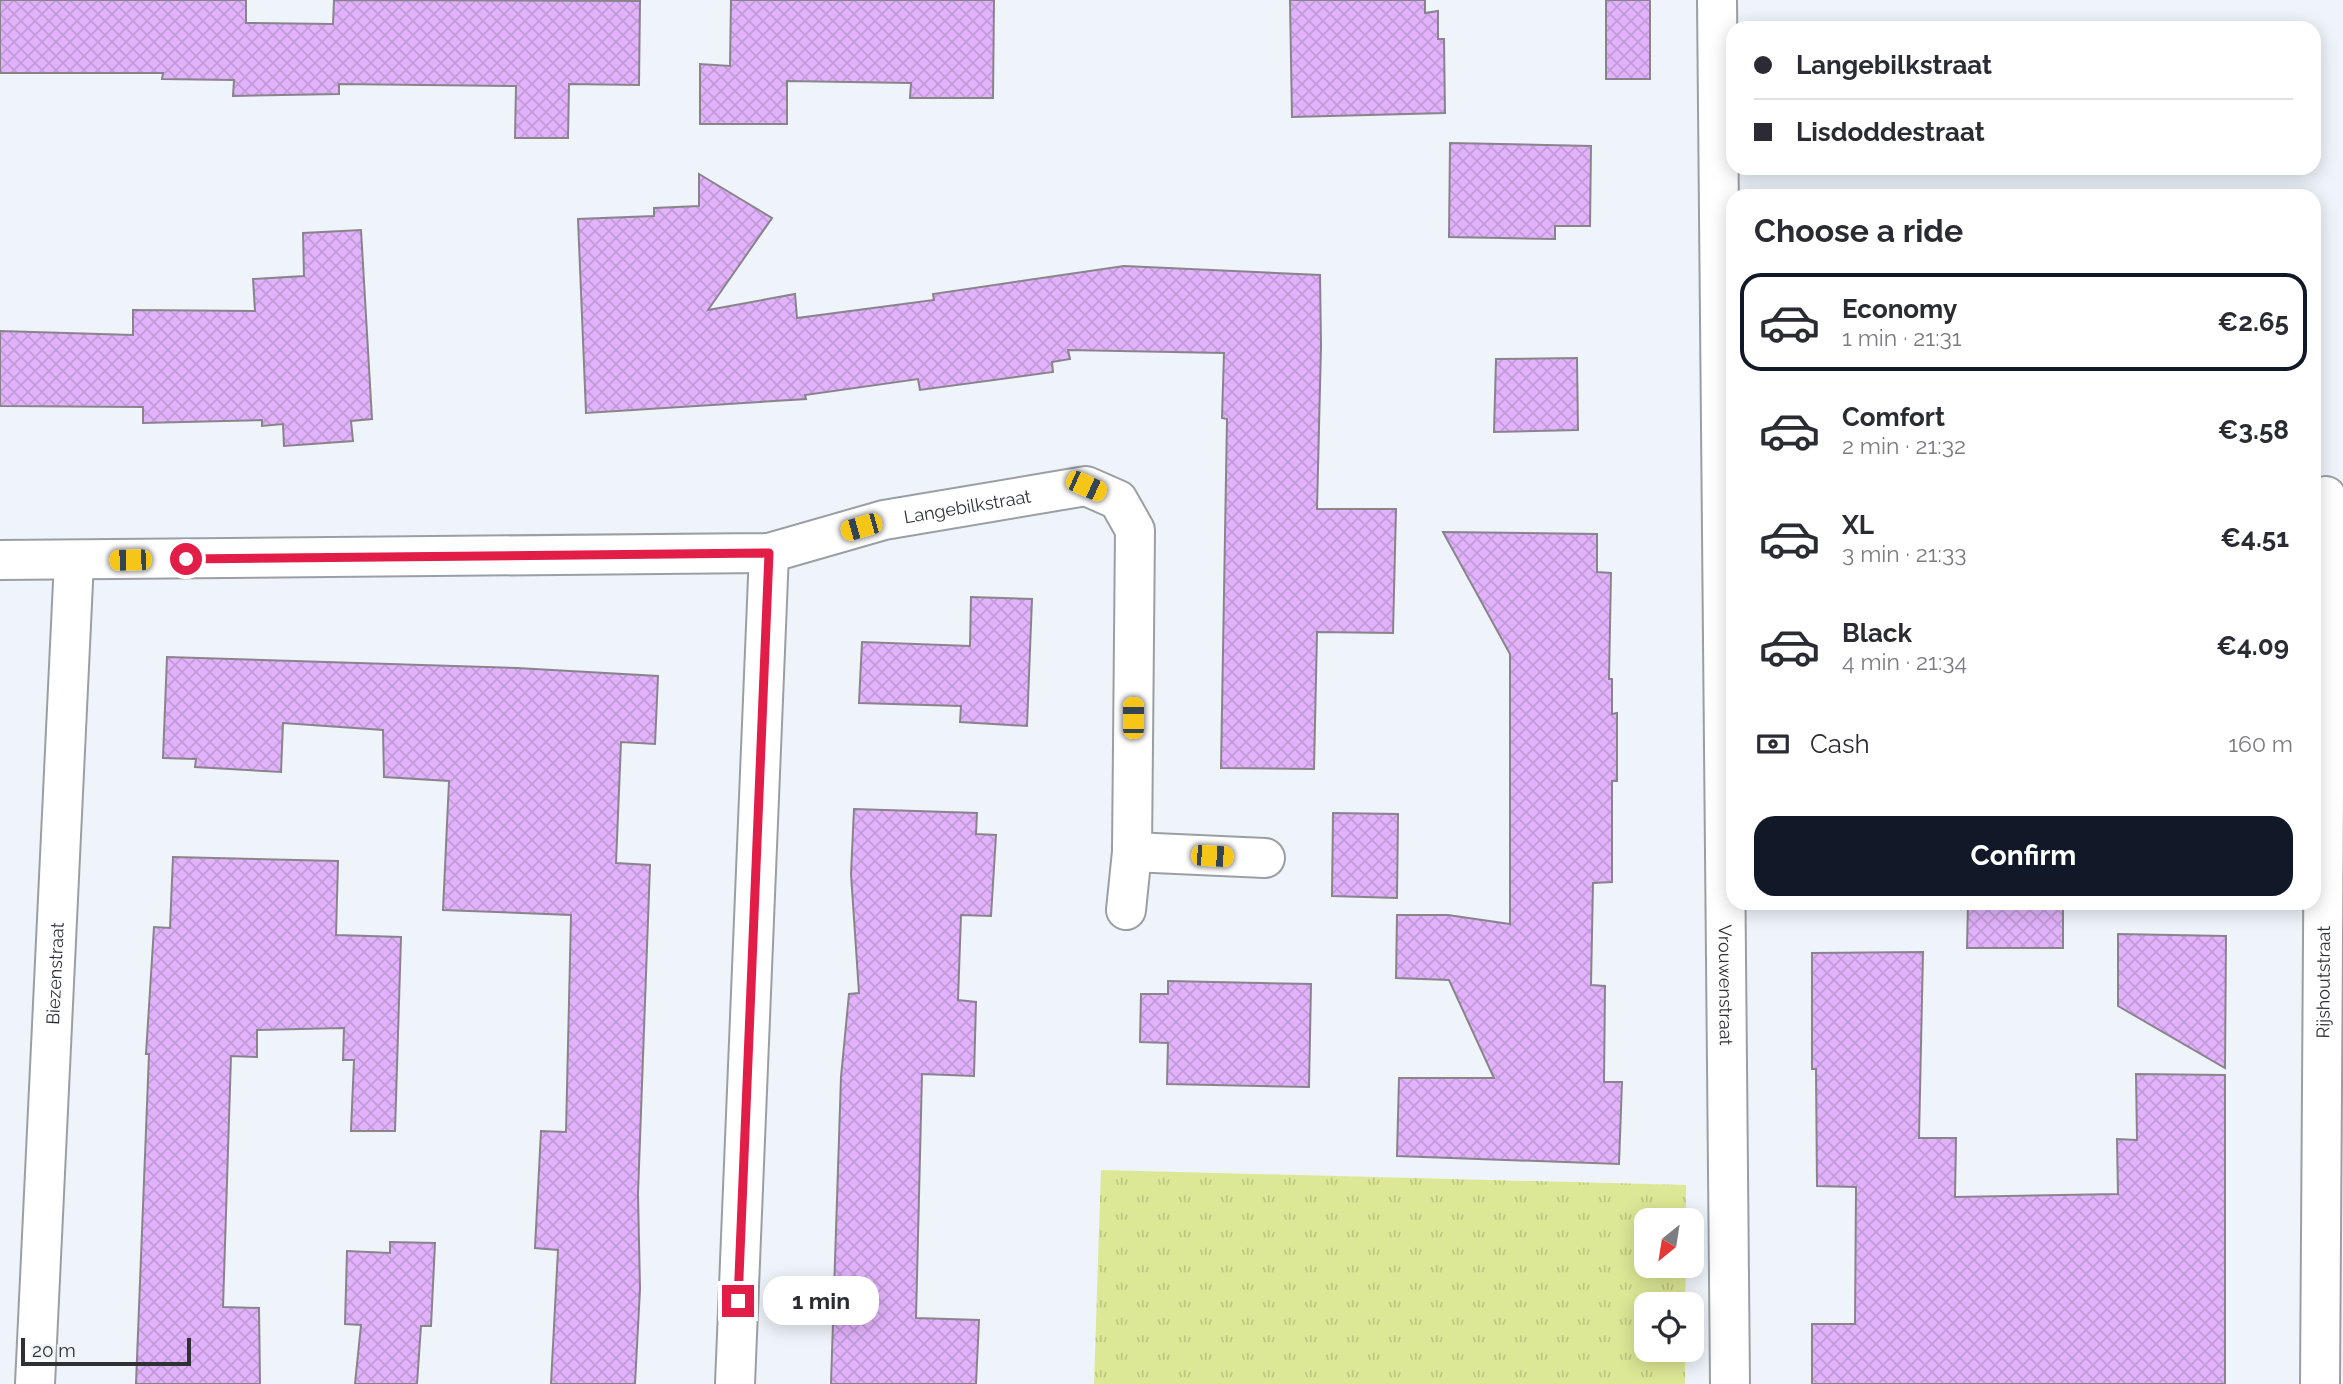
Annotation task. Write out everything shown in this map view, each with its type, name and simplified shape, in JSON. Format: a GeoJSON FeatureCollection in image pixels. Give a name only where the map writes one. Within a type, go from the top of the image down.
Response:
{"type":"FeatureCollection","features":[{"type":"Feature","properties":{"kind":"street","name":"Vrouwenstraat"},"geometry":{"type":"LineString","coordinates":[[1717,0],[1726,413]]}},
{"type":"Feature","properties":{"kind":"street","name":"Langebilkstraat"},"geometry":{"type":"LineString","coordinates":[[0,560],[769,553],[884,520],[1086,486],[1118,500],[1135,530],[1132,852],[1126,910]]}},
{"type":"Feature","properties":{"kind":"street","name":"Rijshoutstraat"},"geometry":{"type":"LineString","coordinates":[[2320,1384],[2327,495]]}},
{"type":"Feature","properties":{"kind":"street"},"geometry":{"type":"LineString","coordinates":[[735,1384],[769,553]]}},
{"type":"Feature","properties":{"kind":"street","name":"Biezenstraat"},"geometry":{"type":"LineString","coordinates":[[35,1384],[75,561]]}},
{"type":"Feature","properties":{"kind":"street"},"geometry":{"type":"LineString","coordinates":[[1132,852],[1265,858]]}},
{"type":"Feature","properties":{"kind":"street","name":"Vrouwenstraat"},"geometry":{"type":"LineString","coordinates":[[1728,910],[1730,1384]]}},
{"type":"Feature","properties":{"kind":"green space"},"geometry":{"type":"Polygon","coordinates":[[[1101,1170],[1686,1185],[1686,1208],[1634,1208],[1634,1278],[1686,1278],[1685,1292],[1634,1292],[1634,1362],[1685,1362],[1685,1384],[1094,1384],[1101,1170]]]}},
{"type":"Feature","properties":{"kind":"building"},"geometry":{"type":"Polygon","coordinates":[[[0,0],[246,0],[246,23],[333,24],[334,0],[640,1],[639,85],[569,84],[568,138],[515,138],[516,86],[339,84],[339,94],[233,96],[234,80],[162,79],[163,73],[0,73],[0,0]]]}},
{"type":"Feature","properties":{"kind":"building"},"geometry":{"type":"Polygon","coordinates":[[[731,0],[994,0],[993,98],[910,98],[911,83],[787,81],[787,124],[700,124],[700,64],[730,66],[731,0]]]}},
{"type":"Feature","properties":{"kind":"building"},"geometry":{"type":"Polygon","coordinates":[[[1290,0],[1425,0],[1425,13],[1438,11],[1438,39],[1444,39],[1445,113],[1292,117],[1290,0]]]}},
{"type":"Feature","properties":{"kind":"building"},"geometry":{"type":"Polygon","coordinates":[[[1606,0],[1650,0],[1650,79],[1606,79],[1606,0]]]}},
{"type":"Feature","properties":{"kind":"building"},"geometry":{"type":"Polygon","coordinates":[[[1450,143],[1591,146],[1590,226],[1555,226],[1555,239],[1449,237],[1450,143]]]}},
{"type":"Feature","properties":{"kind":"building"},"geometry":{"type":"Polygon","coordinates":[[[699,174],[772,218],[708,310],[795,294],[797,318],[934,300],[933,294],[1124,266],[1320,275],[1317,509],[1396,509],[1393,633],[1317,632],[1314,769],[1221,768],[1227,419],[1222,418],[1224,353],[1068,350],[1070,359],[1052,362],[1053,372],[920,390],[918,379],[805,395],[806,399],[586,413],[578,219],[654,216],[654,208],[699,206],[699,174]]]}},
{"type":"Feature","properties":{"kind":"building"},"geometry":{"type":"Polygon","coordinates":[[[361,230],[372,419],[351,421],[353,441],[284,446],[283,424],[262,426],[262,420],[143,423],[143,407],[0,406],[0,331],[133,335],[133,310],[255,311],[253,279],[304,276],[303,233],[361,230]]]}},
{"type":"Feature","properties":{"kind":"building"},"geometry":{"type":"Polygon","coordinates":[[[1577,358],[1578,430],[1494,432],[1496,359],[1577,358]]]}},
{"type":"Feature","properties":{"kind":"building"},"geometry":{"type":"Polygon","coordinates":[[[1443,532],[1597,534],[1597,572],[1611,573],[1609,679],[1612,679],[1612,714],[1617,713],[1617,781],[1612,781],[1612,882],[1593,883],[1591,985],[1605,986],[1604,1082],[1622,1082],[1619,1164],[1397,1156],[1399,1078],[1494,1078],[1449,980],[1396,978],[1397,915],[1448,915],[1510,924],[1510,654],[1443,532]]]}},
{"type":"Feature","properties":{"kind":"building"},"geometry":{"type":"Polygon","coordinates":[[[971,597],[1032,599],[1027,726],[960,722],[961,706],[859,703],[862,642],[970,646],[971,597]]]}},
{"type":"Feature","properties":{"kind":"building"},"geometry":{"type":"Polygon","coordinates":[[[167,657],[517,668],[658,676],[655,744],[621,742],[616,863],[650,865],[638,1194],[640,1289],[635,1384],[551,1384],[558,1250],[535,1248],[541,1131],[566,1132],[571,915],[443,910],[449,781],[384,777],[383,730],[283,723],[281,772],[195,767],[196,759],[163,758],[167,657]]]}},
{"type":"Feature","properties":{"kind":"building"},"geometry":{"type":"Polygon","coordinates":[[[854,809],[977,813],[976,834],[996,835],[991,916],[961,915],[958,1000],[976,1002],[974,1076],[922,1074],[916,1318],[979,1320],[976,1384],[831,1384],[841,1077],[849,994],[859,993],[851,874],[854,809]]]}},
{"type":"Feature","properties":{"kind":"building"},"geometry":{"type":"Polygon","coordinates":[[[1333,813],[1398,814],[1397,898],[1332,896],[1333,813]]]}},
{"type":"Feature","properties":{"kind":"building"},"geometry":{"type":"Polygon","coordinates":[[[173,857],[338,861],[336,935],[401,937],[395,1131],[351,1131],[354,1060],[343,1060],[344,1028],[257,1030],[257,1057],[231,1056],[223,1307],[259,1308],[260,1384],[136,1384],[149,1054],[146,1054],[154,927],[170,928],[173,857]]]}},
{"type":"Feature","properties":{"kind":"building"},"geometry":{"type":"Polygon","coordinates":[[[1968,910],[2063,910],[2063,948],[1967,948],[1968,910]]]}},
{"type":"Feature","properties":{"kind":"building"},"geometry":{"type":"Polygon","coordinates":[[[2118,934],[2226,936],[2225,1068],[2118,1006],[2118,934]]]}},
{"type":"Feature","properties":{"kind":"building"},"geometry":{"type":"Polygon","coordinates":[[[1923,952],[1919,1138],[1956,1138],[1955,1197],[2118,1194],[2117,1139],[2137,1140],[2136,1074],[2225,1075],[2225,1384],[1812,1384],[1812,1324],[1855,1324],[1856,1187],[1817,1186],[1816,1069],[1812,1069],[1812,953],[1923,952]]]}},
{"type":"Feature","properties":{"kind":"building"},"geometry":{"type":"Polygon","coordinates":[[[1168,981],[1311,984],[1309,1087],[1167,1084],[1168,1043],[1140,1042],[1141,994],[1168,994],[1168,981]]]}},
{"type":"Feature","properties":{"kind":"building"},"geometry":{"type":"Polygon","coordinates":[[[390,1242],[435,1243],[431,1326],[421,1326],[417,1384],[355,1384],[361,1325],[345,1324],[347,1251],[390,1253],[390,1242]]]}},
{"type":"Feature","properties":{"kind":"route"},"geometry":{"type":"LineString","coordinates":[[186,559],[769,553],[738,1301]]}}]}
